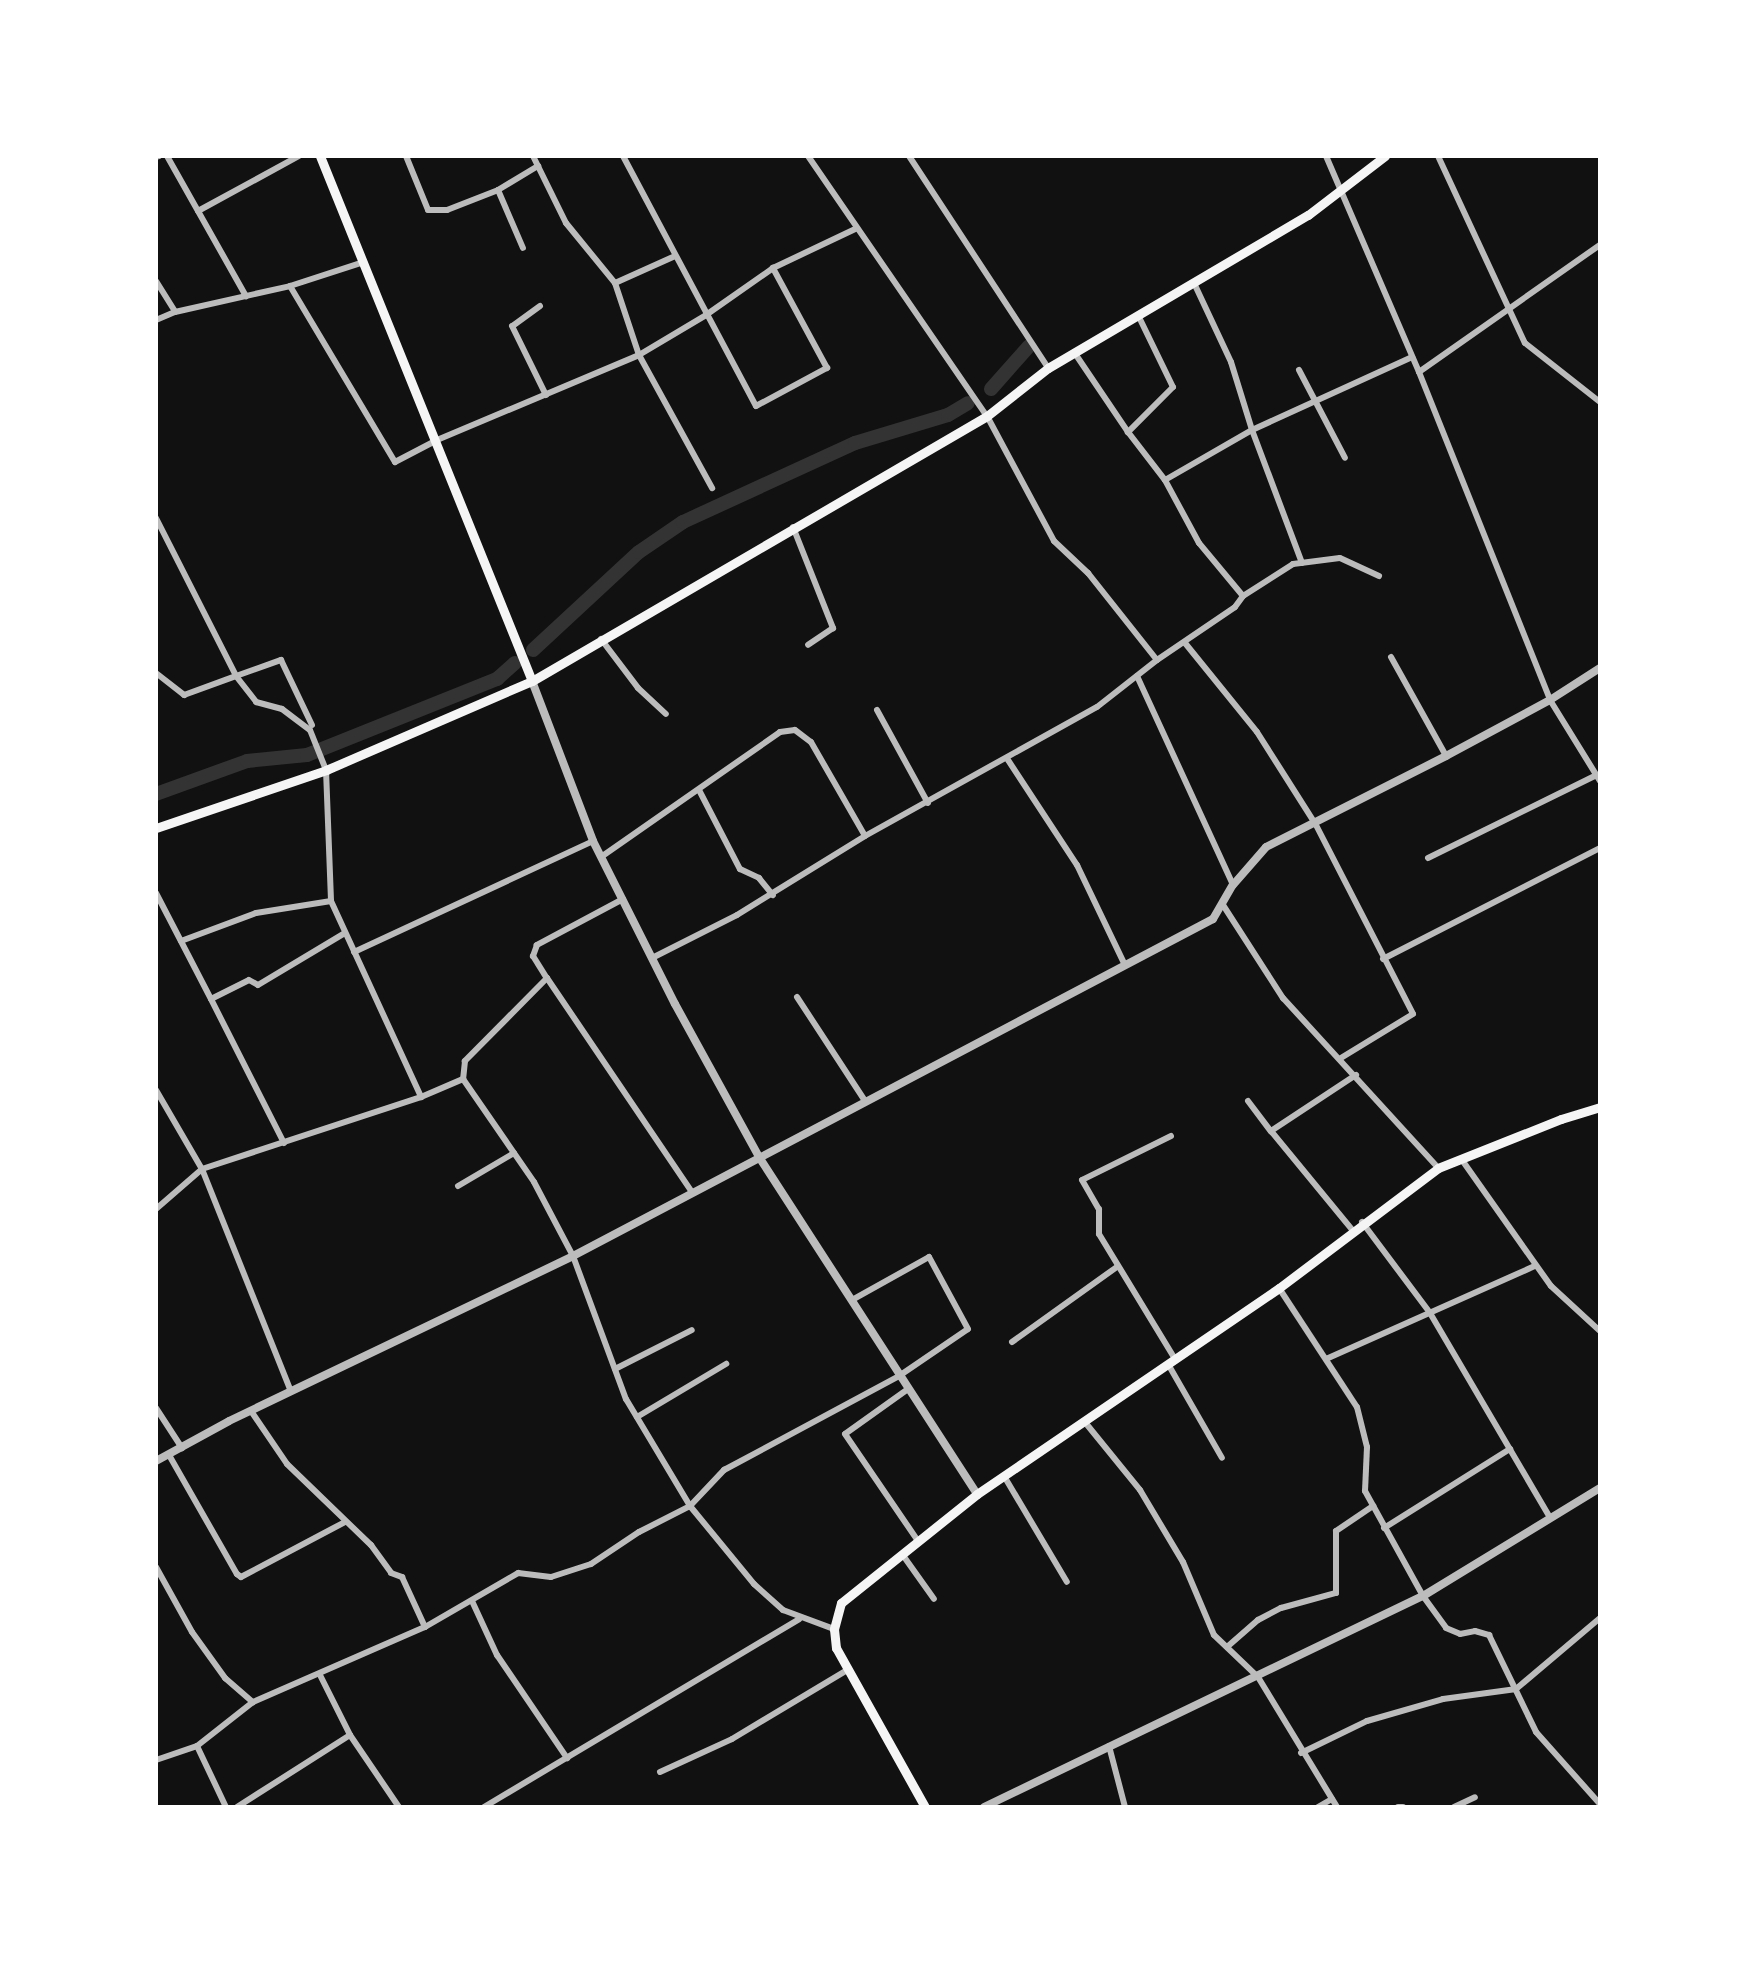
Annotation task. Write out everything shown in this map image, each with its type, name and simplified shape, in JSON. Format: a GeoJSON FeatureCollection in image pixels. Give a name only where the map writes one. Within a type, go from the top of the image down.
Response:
{"type":"FeatureCollection","features":[{"type":"Feature","properties":{"kind":"main road"},"geometry":{"type":"LineString","coordinates":[[320,156],[532,681]]}},
{"type":"Feature","properties":{"kind":"main road"},"geometry":{"type":"LineString","coordinates":[[156,828],[326,770],[532,681],[987,416],[1048,368],[1342,193],[1385,156]]}},
{"type":"Feature","properties":{"kind":"main road"},"geometry":{"type":"LineString","coordinates":[[925,1807],[836,1648],[834,1629],[841,1603],[977,1494],[1279,1288],[1362,1222],[1438,1168],[1561,1119],[1600,1107]]}},
{"type":"Feature","properties":{"kind":"street"},"geometry":{"type":"LineString","coordinates":[[167,156],[246,296]]}},
{"type":"Feature","properties":{"kind":"street"},"geometry":{"type":"LineString","coordinates":[[198,211],[299,156]]}},
{"type":"Feature","properties":{"kind":"street"},"geometry":{"type":"LineString","coordinates":[[406,156],[428,210],[447,210],[498,190],[538,166]]}},
{"type":"Feature","properties":{"kind":"street"},"geometry":{"type":"LineString","coordinates":[[533,156],[566,223],[615,283],[639,355],[712,488]]}},
{"type":"Feature","properties":{"kind":"street"},"geometry":{"type":"LineString","coordinates":[[623,156],[756,406],[827,368],[773,268]]}},
{"type":"Feature","properties":{"kind":"street"},"geometry":{"type":"LineString","coordinates":[[808,156],[855,229],[987,416],[1054,541],[1088,573],[1157,660]]}},
{"type":"Feature","properties":{"kind":"street"},"geometry":{"type":"LineString","coordinates":[[909,156],[1048,368]]}},
{"type":"Feature","properties":{"kind":"street"},"geometry":{"type":"LineString","coordinates":[[1326,156],[1419,372],[1550,700],[1599,777],[1428,858]]}},
{"type":"Feature","properties":{"kind":"street"},"geometry":{"type":"LineString","coordinates":[[1438,156],[1525,343],[1600,402]]}},
{"type":"Feature","properties":{"kind":"street"},"geometry":{"type":"LineString","coordinates":[[498,190],[523,248]]}},
{"type":"Feature","properties":{"kind":"street"},"geometry":{"type":"LineString","coordinates":[[290,286],[395,462],[437,440],[639,355],[706,315],[773,268],[855,229]]}},
{"type":"Feature","properties":{"kind":"street"},"geometry":{"type":"LineString","coordinates":[[1419,372],[1600,245]]}},
{"type":"Feature","properties":{"kind":"street"},"geometry":{"type":"LineString","coordinates":[[615,283],[675,256]]}},
{"type":"Feature","properties":{"kind":"street"},"geometry":{"type":"LineString","coordinates":[[156,320],[175,312],[290,286],[364,262]]}},
{"type":"Feature","properties":{"kind":"street"},"geometry":{"type":"LineString","coordinates":[[156,281],[175,312]]}},
{"type":"Feature","properties":{"kind":"street"},"geometry":{"type":"LineString","coordinates":[[1194,283],[1231,362],[1252,430],[1302,563]]}},
{"type":"Feature","properties":{"kind":"street"},"geometry":{"type":"LineString","coordinates":[[540,306],[512,326],[546,395]]}},
{"type":"Feature","properties":{"kind":"street"},"geometry":{"type":"LineString","coordinates":[[1128,432],[1173,387],[1138,315]]}},
{"type":"Feature","properties":{"kind":"street"},"geometry":{"type":"LineString","coordinates":[[1074,352],[1165,480],[1199,543],[1243,596]]}},
{"type":"Feature","properties":{"kind":"street"},"geometry":{"type":"LineString","coordinates":[[1165,480],[1252,430],[1412,357]]}},
{"type":"Feature","properties":{"kind":"street"},"geometry":{"type":"LineString","coordinates":[[1299,370],[1345,458]]}},
{"type":"Feature","properties":{"kind":"street"},"geometry":{"type":"LineString","coordinates":[[156,518],[236,676],[256,702],[282,709],[310,730],[326,770],[331,901],[421,1097]]}},
{"type":"Feature","properties":{"kind":"street"},"geometry":{"type":"LineString","coordinates":[[793,527],[833,628],[808,645]]}},
{"type":"Feature","properties":{"kind":"street"},"geometry":{"type":"LineString","coordinates":[[652,958],[773,895],[865,836],[1008,760],[1097,707],[1157,660],[1235,607],[1243,596],[1293,564],[1340,558],[1379,576]]}},
{"type":"Feature","properties":{"kind":"street"},"geometry":{"type":"LineString","coordinates":[[601,639],[638,688],[666,714]]}},
{"type":"Feature","properties":{"kind":"street"},"geometry":{"type":"LineString","coordinates":[[1185,643],[1257,732],[1316,825],[1413,1014],[1341,1058]]}},
{"type":"Feature","properties":{"kind":"street"},"geometry":{"type":"LineString","coordinates":[[1391,657],[1446,756]]}},
{"type":"Feature","properties":{"kind":"street"},"geometry":{"type":"LineString","coordinates":[[156,673],[184,695],[281,660],[312,725]]}},
{"type":"Feature","properties":{"kind":"street"},"geometry":{"type":"LineString","coordinates":[[156,1461],[251,1411],[573,1256],[1213,919],[1233,885],[1266,847],[1316,825],[1446,756],[1550,700],[1600,668]]}},
{"type":"Feature","properties":{"kind":"street"},"geometry":{"type":"LineString","coordinates":[[1137,676],[1233,885]]}},
{"type":"Feature","properties":{"kind":"street"},"geometry":{"type":"LineString","coordinates":[[532,681],[593,841],[759,1157],[977,1494]]}},
{"type":"Feature","properties":{"kind":"street"},"geometry":{"type":"LineString","coordinates":[[877,710],[928,803]]}},
{"type":"Feature","properties":{"kind":"street"},"geometry":{"type":"LineString","coordinates":[[601,857],[780,732],[795,730],[811,742],[865,836]]}},
{"type":"Feature","properties":{"kind":"street"},"geometry":{"type":"LineString","coordinates":[[1008,760],[1077,865],[1125,965]]}},
{"type":"Feature","properties":{"kind":"street"},"geometry":{"type":"LineString","coordinates":[[699,790],[740,869],[759,878],[773,895]]}},
{"type":"Feature","properties":{"kind":"street"},"geometry":{"type":"LineString","coordinates":[[354,952],[593,841]]}},
{"type":"Feature","properties":{"kind":"street"},"geometry":{"type":"LineString","coordinates":[[1383,959],[1600,848]]}},
{"type":"Feature","properties":{"kind":"street"},"geometry":{"type":"LineString","coordinates":[[156,893],[284,1143]]}},
{"type":"Feature","properties":{"kind":"street"},"geometry":{"type":"LineString","coordinates":[[623,899],[537,945],[533,956],[692,1192]]}},
{"type":"Feature","properties":{"kind":"street"},"geometry":{"type":"LineString","coordinates":[[181,941],[256,913],[331,901]]}},
{"type":"Feature","properties":{"kind":"street"},"geometry":{"type":"LineString","coordinates":[[1223,905],[1283,998],[1341,1058],[1438,1168]]}},
{"type":"Feature","properties":{"kind":"street"},"geometry":{"type":"LineString","coordinates":[[211,999],[249,980],[258,985],[345,933]]}},
{"type":"Feature","properties":{"kind":"street"},"geometry":{"type":"LineString","coordinates":[[547,978],[465,1061],[463,1079],[534,1182],[573,1256],[615,1369],[637,1417],[690,1506],[754,1584],[783,1610],[799,1619],[834,1629]]}},
{"type":"Feature","properties":{"kind":"street"},"geometry":{"type":"LineString","coordinates":[[797,997],[865,1101]]}},
{"type":"Feature","properties":{"kind":"street"},"geometry":{"type":"LineString","coordinates":[[1271,1131],[1356,1075]]}},
{"type":"Feature","properties":{"kind":"street"},"geometry":{"type":"LineString","coordinates":[[156,1209],[202,1169],[421,1097],[463,1079]]}},
{"type":"Feature","properties":{"kind":"street"},"geometry":{"type":"LineString","coordinates":[[156,1090],[202,1169],[291,1392]]}},
{"type":"Feature","properties":{"kind":"street"},"geometry":{"type":"LineString","coordinates":[[1248,1101],[1353,1231]]}},
{"type":"Feature","properties":{"kind":"street"},"geometry":{"type":"LineString","coordinates":[[1171,1136],[1082,1180],[1099,1209],[1099,1234],[1172,1361],[1222,1458]]}},
{"type":"Feature","properties":{"kind":"street"},"geometry":{"type":"LineString","coordinates":[[458,1186],[514,1153]]}},
{"type":"Feature","properties":{"kind":"street"},"geometry":{"type":"LineString","coordinates":[[1462,1160],[1551,1286],[1600,1331]]}},
{"type":"Feature","properties":{"kind":"street"},"geometry":{"type":"LineString","coordinates":[[1362,1222],[1430,1313],[1549,1516]]}},
{"type":"Feature","properties":{"kind":"street"},"geometry":{"type":"LineString","coordinates":[[156,1760],[197,1746],[253,1702],[425,1627],[518,1573],[551,1577],[591,1564],[639,1532],[690,1506],[724,1470],[899,1376],[968,1329],[929,1257],[852,1300]]}},
{"type":"Feature","properties":{"kind":"street"},"geometry":{"type":"LineString","coordinates":[[1012,1342],[1118,1266]]}},
{"type":"Feature","properties":{"kind":"street"},"geometry":{"type":"LineString","coordinates":[[1326,1359],[1535,1266]]}},
{"type":"Feature","properties":{"kind":"street"},"geometry":{"type":"LineString","coordinates":[[1279,1288],[1357,1407],[1365,1428],[1365,1491],[1423,1596],[1446,1628],[1460,1634],[1475,1631],[1489,1635],[1536,1732],[1600,1804]]}},
{"type":"Feature","properties":{"kind":"street"},"geometry":{"type":"LineString","coordinates":[[615,1369],[692,1330]]}},
{"type":"Feature","properties":{"kind":"street"},"geometry":{"type":"LineString","coordinates":[[637,1417],[726,1364]]}},
{"type":"Feature","properties":{"kind":"street"},"geometry":{"type":"LineString","coordinates":[[908,1389],[845,1434],[918,1541]]}},
{"type":"Feature","properties":{"kind":"street"},"geometry":{"type":"LineString","coordinates":[[156,1408],[182,1448]]}},
{"type":"Feature","properties":{"kind":"street"},"geometry":{"type":"LineString","coordinates":[[251,1411],[287,1464],[371,1545],[391,1573],[402,1577],[425,1627]]}},
{"type":"Feature","properties":{"kind":"street"},"geometry":{"type":"LineString","coordinates":[[1084,1421],[1140,1490],[1183,1562],[1214,1635],[1258,1677],[1301,1753],[1337,1807]]}},
{"type":"Feature","properties":{"kind":"street"},"geometry":{"type":"LineString","coordinates":[[1384,1528],[1510,1449]]}},
{"type":"Feature","properties":{"kind":"street"},"geometry":{"type":"LineString","coordinates":[[169,1455],[241,1577],[345,1522]]}},
{"type":"Feature","properties":{"kind":"street"},"geometry":{"type":"LineString","coordinates":[[1004,1476],[1067,1582]]}},
{"type":"Feature","properties":{"kind":"street"},"geometry":{"type":"LineString","coordinates":[[984,1807],[1423,1596],[1549,1516],[1600,1488]]}},
{"type":"Feature","properties":{"kind":"street"},"geometry":{"type":"LineString","coordinates":[[1227,1647],[1258,1620],[1281,1608],[1336,1593],[1336,1531],[1373,1506]]}},
{"type":"Feature","properties":{"kind":"street"},"geometry":{"type":"LineString","coordinates":[[902,1554],[934,1599]]}},
{"type":"Feature","properties":{"kind":"street"},"geometry":{"type":"LineString","coordinates":[[156,1567],[192,1632],[225,1678],[253,1702]]}},
{"type":"Feature","properties":{"kind":"street"},"geometry":{"type":"LineString","coordinates":[[472,1601],[497,1655],[567,1758]]}},
{"type":"Feature","properties":{"kind":"street"},"geometry":{"type":"LineString","coordinates":[[1301,1753],[1367,1721],[1443,1699],[1516,1689],[1600,1618]]}},
{"type":"Feature","properties":{"kind":"street"},"geometry":{"type":"LineString","coordinates":[[484,1807],[799,1619]]}},
{"type":"Feature","properties":{"kind":"street"},"geometry":{"type":"LineString","coordinates":[[660,1772],[732,1739],[849,1669]]}},
{"type":"Feature","properties":{"kind":"street"},"geometry":{"type":"LineString","coordinates":[[320,1675],[350,1735],[399,1807]]}},
{"type":"Feature","properties":{"kind":"street"},"geometry":{"type":"LineString","coordinates":[[237,1807],[350,1735]]}},
{"type":"Feature","properties":{"kind":"street"},"geometry":{"type":"LineString","coordinates":[[197,1746],[226,1807]]}},
{"type":"Feature","properties":{"kind":"street"},"geometry":{"type":"LineString","coordinates":[[1109,1746],[1125,1807]]}},
{"type":"Feature","properties":{"kind":"street"},"geometry":{"type":"LineString","coordinates":[[1454,1807],[1475,1797]]}},
{"type":"Feature","properties":{"kind":"street"},"geometry":{"type":"LineString","coordinates":[[1318,1807],[1332,1799]]}},
{"type":"Feature","properties":{"kind":"waterway"},"geometry":{"type":"LineString","coordinates":[[991,389],[1029,346]]}},
{"type":"Feature","properties":{"kind":"waterway"},"geometry":{"type":"LineString","coordinates":[[533,650],[639,552],[683,522],[855,443],[948,415],[968,403]]}},
{"type":"Feature","properties":{"kind":"waterway"},"geometry":{"type":"LineString","coordinates":[[156,794],[247,761],[307,755],[497,679],[515,663]]}}]}
